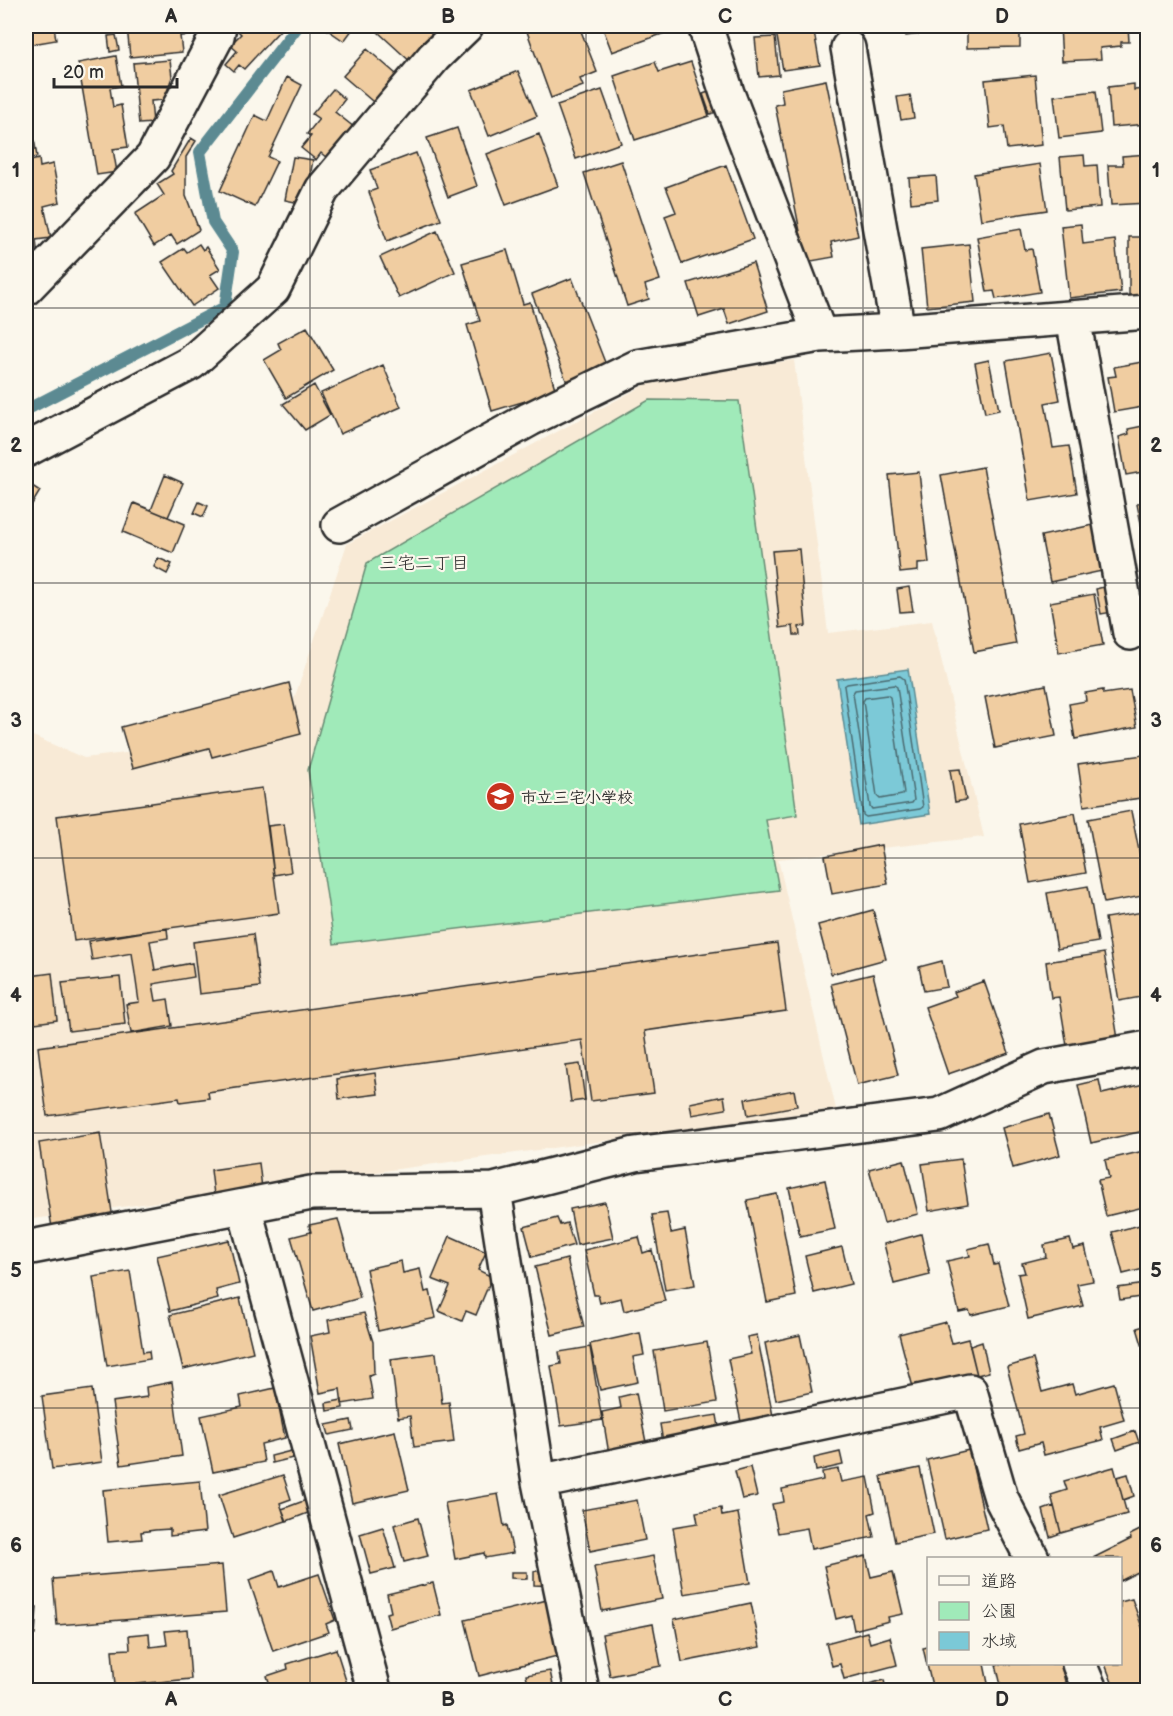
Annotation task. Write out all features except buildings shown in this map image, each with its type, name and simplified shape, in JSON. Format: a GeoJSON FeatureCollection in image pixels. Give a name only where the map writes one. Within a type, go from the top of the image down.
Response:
{"type":"FeatureCollection","features":[{"type":"Feature","properties":{"kind":"street"},"geometry":{"type":"LineString","coordinates":[[26,288],[153,157],[217,36],[219,26]]}},
{"type":"Feature","properties":{"kind":"street"},"geometry":{"type":"LineString","coordinates":[[26,450],[191,363],[273,289],[322,190],[435,57],[466,26]]}},
{"type":"Feature","properties":{"kind":"street"},"geometry":{"type":"LineString","coordinates":[[705,26],[728,93],[820,335]]}},
{"type":"Feature","properties":{"kind":"street"},"geometry":{"type":"LineString","coordinates":[[848,48],[898,332]]}},
{"type":"Feature","properties":{"kind":"street"},"geometry":{"type":"LineString","coordinates":[[339,525],[530,419],[637,366],[820,335],[898,332],[1148,312]]}},
{"type":"Feature","properties":{"kind":"street"},"geometry":{"type":"LineString","coordinates":[[1073,318],[1131,633]]}},
{"type":"Feature","properties":{"kind":"street"},"geometry":{"type":"LineString","coordinates":[[26,1248],[311,1193],[494,1190],[635,1154],[939,1115],[1044,1067],[1148,1048]]}},
{"type":"Feature","properties":{"kind":"street"},"geometry":{"type":"LineString","coordinates":[[494,1190],[539,1482],[582,1690]]}},
{"type":"Feature","properties":{"kind":"street"},"geometry":{"type":"LineString","coordinates":[[244,1206],[374,1690]]}},
{"type":"Feature","properties":{"kind":"street"},"geometry":{"type":"LineString","coordinates":[[539,1482],[970,1391],[1000,1498],[1031,1557]]}},
{"type":"Feature","properties":{"kind":"street"},"geometry":{"type":"LineString","coordinates":[[1079,1665],[1090,1690]]}},
{"type":"Feature","properties":{"kind":"shaded area","name":"市立三宅小学校"},"geometry":{"type":"Polygon","coordinates":[[[794,360],[828,633],[932,621],[984,837],[778,859],[836,1109],[26,1220],[26,733],[84,758],[282,734],[347,544],[654,380],[794,360]]]}},
{"type":"Feature","properties":{"kind":"green space"},"geometry":{"type":"Polygon","coordinates":[[[649,400],[739,401],[797,815],[766,820],[779,890],[334,944],[308,770],[367,563],[649,400]]]}},
{"type":"Feature","properties":{"kind":"water"},"geometry":{"type":"Polygon","coordinates":[[[908,669],[930,814],[859,825],[837,679],[908,669]]]}},
{"type":"Feature","properties":{"kind":"waterway"},"geometry":{"type":"LineString","coordinates":[[26,410],[225,307],[233,252],[213,222],[200,152],[298,26]]}},
{"type":"Feature","properties":{"kind":"place","name":"市立三宅小学校"},"geometry":{"type":"Point","coordinates":[500,797]}},
{"type":"Feature","properties":{"kind":"district","name":"三宅二丁目"},"geometry":{"type":"Point","coordinates":[424,563]}}]}
